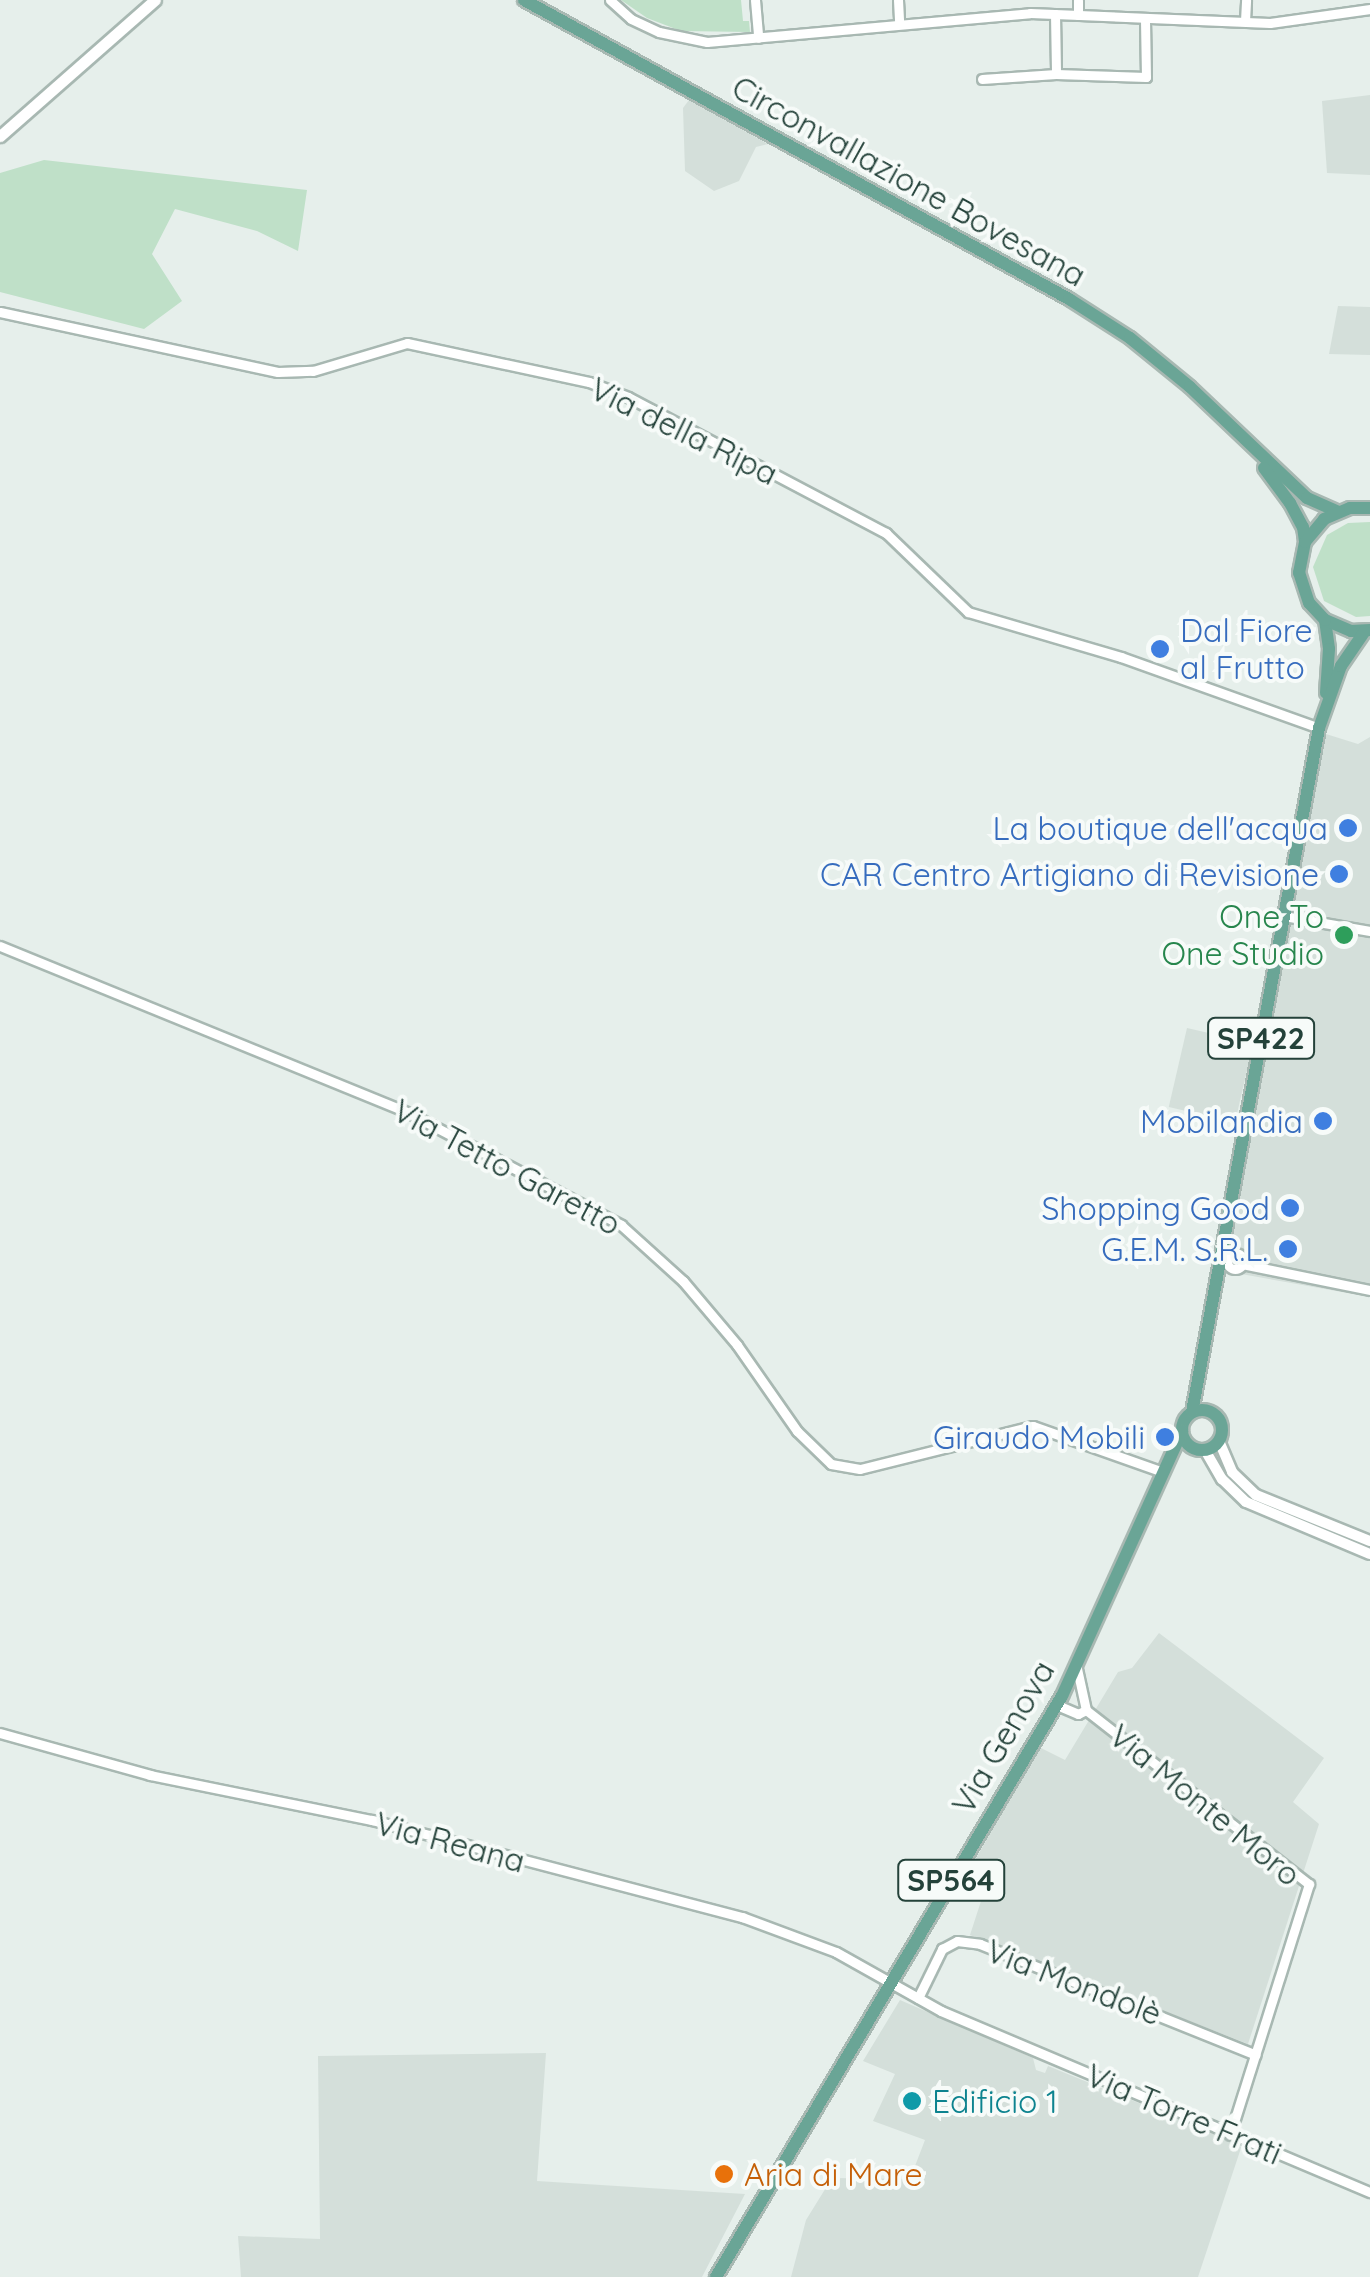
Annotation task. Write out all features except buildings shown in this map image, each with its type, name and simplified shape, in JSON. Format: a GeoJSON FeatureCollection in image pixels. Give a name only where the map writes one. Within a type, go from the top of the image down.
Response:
{"type":"FeatureCollection","features":[{"type":"Feature","properties":{"kind":"main road"},"geometry":{"type":"LineString","coordinates":[[0,136],[155,0]]}},
{"type":"Feature","properties":{"kind":"main road","name":"Circonvallazione Bovesana"},"geometry":{"type":"LineString","coordinates":[[524,0],[1069,300],[1130,338],[1190,386],[1244,442],[1307,498],[1338,512]]}},
{"type":"Feature","properties":{"kind":"main road","name":"Circonvallazione Bovesana"},"geometry":{"type":"LineString","coordinates":[[1244,442],[1290,502],[1303,527],[1305,542]]}},
{"type":"Feature","properties":{"kind":"main road"},"geometry":{"type":"LineString","coordinates":[[1367,631],[1326,620],[1302,589],[1300,558],[1305,542],[1324,519],[1368,505]]}},
{"type":"Feature","properties":{"kind":"main road","name":"SP422"},"geometry":{"type":"LineString","coordinates":[[1182,1432],[1192,1412],[1203,1366],[1324,710],[1330,650],[1326,620]]}},
{"type":"Feature","properties":{"kind":"main road","name":"SP422"},"geometry":{"type":"LineString","coordinates":[[1324,710],[1341,666],[1367,631]]}},
{"type":"Feature","properties":{"kind":"main road","name":"SP422"},"geometry":{"type":"LineString","coordinates":[[1203,1366],[1211,1412],[1222,1428],[1220,1441]]}},
{"type":"Feature","properties":{"kind":"main road"},"geometry":{"type":"LineString","coordinates":[[1192,1412],[1211,1412]]}},
{"type":"Feature","properties":{"kind":"main road"},"geometry":{"type":"LineString","coordinates":[[1182,1432],[1200,1449],[1220,1441]]}},
{"type":"Feature","properties":{"kind":"main road","name":"Via Genova"},"geometry":{"type":"LineString","coordinates":[[716,2277],[1060,1700],[1182,1432]]}},
{"type":"Feature","properties":{"kind":"main road","name":"Via Genova"},"geometry":{"type":"LineString","coordinates":[[1164,1472],[1200,1449]]}},
{"type":"Feature","properties":{"kind":"street"},"geometry":{"type":"LineString","coordinates":[[610,0],[644,26],[681,39],[758,38],[894,27],[900,22],[1055,14],[1295,21],[1370,9]]}},
{"type":"Feature","properties":{"kind":"street"},"geometry":{"type":"LineString","coordinates":[[755,0],[758,38]]}},
{"type":"Feature","properties":{"kind":"street"},"geometry":{"type":"LineString","coordinates":[[898,0],[900,22]]}},
{"type":"Feature","properties":{"kind":"street"},"geometry":{"type":"LineString","coordinates":[[1078,0],[1078,15]]}},
{"type":"Feature","properties":{"kind":"street"},"geometry":{"type":"LineString","coordinates":[[1245,20],[1246,0]]}},
{"type":"Feature","properties":{"kind":"street"},"geometry":{"type":"LineString","coordinates":[[1055,14],[1056,74]]}},
{"type":"Feature","properties":{"kind":"street"},"geometry":{"type":"LineString","coordinates":[[982,79],[1056,74],[1146,78],[1145,18]]}},
{"type":"Feature","properties":{"kind":"street","name":"Via della Ripa"},"geometry":{"type":"LineString","coordinates":[[0,312],[278,372],[313,370],[408,342],[589,382],[628,398],[886,534],[968,612],[1121,657],[1320,728]]}},
{"type":"Feature","properties":{"kind":"street"},"geometry":{"type":"LineString","coordinates":[[1284,916],[1370,931]]}},
{"type":"Feature","properties":{"kind":"street","name":"Via Tetto Garetto"},"geometry":{"type":"LineString","coordinates":[[0,946],[394,1106],[621,1224],[683,1281],[737,1345],[797,1431],[831,1464],[860,1469],[1033,1426],[1164,1472]]}},
{"type":"Feature","properties":{"kind":"street"},"geometry":{"type":"LineString","coordinates":[[1224,1258],[1232,1268],[1242,1264],[1370,1290]]}},
{"type":"Feature","properties":{"kind":"street","name":"SP422"},"geometry":{"type":"LineString","coordinates":[[1220,1441],[1232,1472],[1256,1496],[1370,1541]]}},
{"type":"Feature","properties":{"kind":"street"},"geometry":{"type":"LineString","coordinates":[[1200,1449],[1222,1479],[1246,1502],[1370,1554]]}},
{"type":"Feature","properties":{"kind":"street","name":"Via Monte Moro"},"geometry":{"type":"LineString","coordinates":[[1076,1664],[1086,1710],[1309,1884],[1230,2135]]}},
{"type":"Feature","properties":{"kind":"street","name":"Via Monte Moro"},"geometry":{"type":"LineString","coordinates":[[1060,1700],[1084,1698]]}},
{"type":"Feature","properties":{"kind":"street","name":"Via Monte Moro"},"geometry":{"type":"LineString","coordinates":[[1060,1700],[1078,1714],[1086,1710]]}},
{"type":"Feature","properties":{"kind":"street","name":"Via Reana"},"geometry":{"type":"LineString","coordinates":[[0,1733],[150,1776],[372,1820],[742,1917],[836,1952],[889,1983]]}},
{"type":"Feature","properties":{"kind":"street","name":"Via Mondolè"},"geometry":{"type":"LineString","coordinates":[[918,1998],[942,1949],[957,1941],[980,1944],[1256,2055]]}},
{"type":"Feature","properties":{"kind":"street","name":"Via Torre Frati"},"geometry":{"type":"LineString","coordinates":[[889,1983],[1230,2135],[1370,2192]]}},
{"type":"Feature","properties":{"kind":"shaded area"},"geometry":{"type":"Polygon","coordinates":[[[1370,95],[1370,175],[1327,173],[1322,101],[1370,95]]]}},
{"type":"Feature","properties":{"kind":"shaded area"},"geometry":{"type":"Polygon","coordinates":[[[689,100],[768,144],[756,147],[739,181],[714,191],[685,171],[683,108],[689,100]]]}},
{"type":"Feature","properties":{"kind":"shaded area"},"geometry":{"type":"Polygon","coordinates":[[[1338,306],[1370,307],[1370,355],[1329,354],[1338,306]]]}},
{"type":"Feature","properties":{"kind":"shaded area"},"geometry":{"type":"Polygon","coordinates":[[[1326,734],[1358,744],[1370,737],[1370,1297],[1225,1268],[1326,734]]]}},
{"type":"Feature","properties":{"kind":"shaded area"},"geometry":{"type":"Polygon","coordinates":[[[1187,1028],[1253,1043],[1235,1122],[1169,1107],[1187,1028]]]}},
{"type":"Feature","properties":{"kind":"shaded area"},"geometry":{"type":"Polygon","coordinates":[[[1159,1633],[1324,1758],[1293,1802],[1319,1824],[1248,2044],[970,1935],[982,1898],[958,1890],[1039,1747],[1065,1760],[1118,1672],[1132,1668],[1159,1633]]]}},
{"type":"Feature","properties":{"kind":"shaded area"},"geometry":{"type":"Polygon","coordinates":[[[900,2000],[1033,2058],[1036,2070],[1045,2073],[1048,2066],[1242,2145],[1198,2277],[791,2277],[806,2220],[832,2178],[910,2179],[925,2140],[873,2121],[895,2074],[863,2061],[900,2000]]]}},
{"type":"Feature","properties":{"kind":"shaded area"},"geometry":{"type":"Polygon","coordinates":[[[546,2053],[537,2181],[745,2194],[702,2277],[241,2277],[238,2236],[320,2239],[318,2056],[546,2053]]]}},
{"type":"Feature","properties":{"kind":"green space"},"geometry":{"type":"Polygon","coordinates":[[[621,0],[741,0],[743,21],[749,21],[750,32],[681,31],[647,18],[621,0]]]}},
{"type":"Feature","properties":{"kind":"green space"},"geometry":{"type":"Polygon","coordinates":[[[44,160],[307,190],[298,251],[257,231],[175,209],[152,254],[182,301],[144,329],[0,292],[0,173],[44,160]]]}},
{"type":"Feature","properties":{"kind":"green space"},"geometry":{"type":"Polygon","coordinates":[[[1370,522],[1370,616],[1356,617],[1324,601],[1313,567],[1327,535],[1348,523],[1370,522]]]}},
{"type":"Feature","properties":{"kind":"place","name":"Dal Fiore al Frutto"},"geometry":{"type":"Point","coordinates":[1160,649]}},
{"type":"Feature","properties":{"kind":"place","name":"La boutique dell'acqua"},"geometry":{"type":"Point","coordinates":[1348,828]}},
{"type":"Feature","properties":{"kind":"place","name":"CAR Centro Artigiano di Revisione"},"geometry":{"type":"Point","coordinates":[1339,874]}},
{"type":"Feature","properties":{"kind":"place","name":"One To One Studio"},"geometry":{"type":"Point","coordinates":[1344,935]}},
{"type":"Feature","properties":{"kind":"place","name":"Mobilandia"},"geometry":{"type":"Point","coordinates":[1323,1121]}},
{"type":"Feature","properties":{"kind":"place","name":"Shopping Good"},"geometry":{"type":"Point","coordinates":[1290,1208]}},
{"type":"Feature","properties":{"kind":"place","name":"G.E.M. S.R.L."},"geometry":{"type":"Point","coordinates":[1288,1249]}},
{"type":"Feature","properties":{"kind":"place","name":"Giraudo Mobili"},"geometry":{"type":"Point","coordinates":[1165,1437]}},
{"type":"Feature","properties":{"kind":"place","name":"Edificio 1"},"geometry":{"type":"Point","coordinates":[912,2101]}},
{"type":"Feature","properties":{"kind":"place","name":"Aria di Mare"},"geometry":{"type":"Point","coordinates":[724,2174]}}]}
